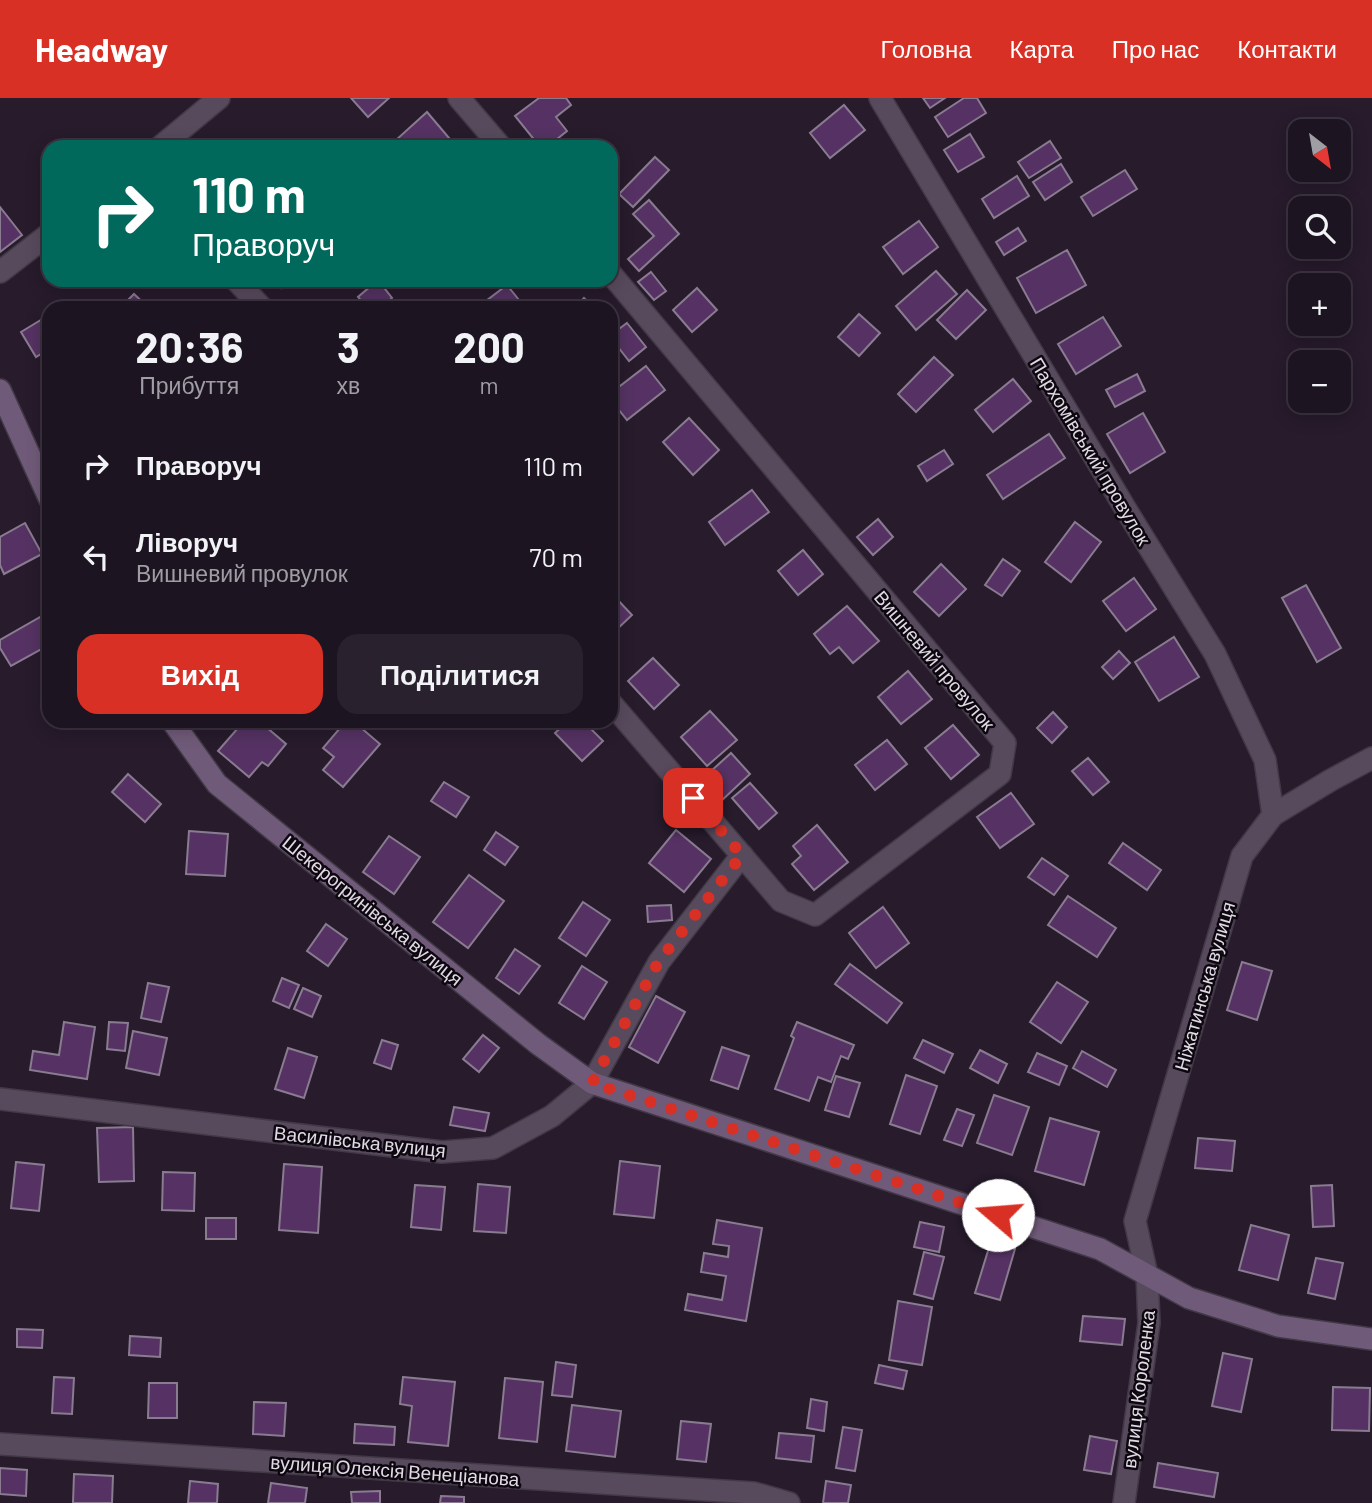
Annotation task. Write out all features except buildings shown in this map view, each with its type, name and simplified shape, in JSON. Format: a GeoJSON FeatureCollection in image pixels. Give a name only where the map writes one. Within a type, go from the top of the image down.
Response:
{"type":"FeatureCollection","features":[{"type":"Feature","properties":{"kind":"street"},"geometry":{"type":"LineString","coordinates":[[168,140],[219,98]]}},
{"type":"Feature","properties":{"kind":"street"},"geometry":{"type":"LineString","coordinates":[[459,98],[495,140]]}},
{"type":"Feature","properties":{"kind":"street","name":"Пархомівський провулок"},"geometry":{"type":"LineString","coordinates":[[880,98],[1125,509],[1215,654],[1265,760],[1273,815]]}},
{"type":"Feature","properties":{"kind":"street"},"geometry":{"type":"LineString","coordinates":[[0,272],[42,239]]}},
{"type":"Feature","properties":{"kind":"street","name":"Вишневий провулок"},"geometry":{"type":"LineString","coordinates":[[618,282],[1005,743],[1000,774],[815,915],[781,901],[618,711]]}},
{"type":"Feature","properties":{"kind":"street"},"geometry":{"type":"LineString","coordinates":[[242,287],[255,301]]}},
{"type":"Feature","properties":{"kind":"street"},"geometry":{"type":"LineString","coordinates":[[0,390],[42,483]]}},
{"type":"Feature","properties":{"kind":"street","name":"Шекерогринівська вулиця"},"geometry":{"type":"LineString","coordinates":[[177,728],[217,784],[538,1044],[592,1083]]}},
{"type":"Feature","properties":{"kind":"street","name":"Ніжатинська вулиця"},"geometry":{"type":"LineString","coordinates":[[1147,1275],[1135,1221],[1242,856],[1273,815],[1372,758]]}},
{"type":"Feature","properties":{"kind":"street"},"geometry":{"type":"LineString","coordinates":[[742,855],[659,961],[592,1083],[1100,1249],[1189,1298],[1278,1326],[1372,1339]]}},
{"type":"Feature","properties":{"kind":"street","name":"Василівська вулиця"},"geometry":{"type":"LineString","coordinates":[[0,1099],[442,1152],[493,1148],[552,1116],[592,1083]]}},
{"type":"Feature","properties":{"kind":"street","name":"вулиця Короленка"},"geometry":{"type":"LineString","coordinates":[[1124,1503],[1149,1323],[1147,1275]]}},
{"type":"Feature","properties":{"kind":"street","name":"вулиця Олексія Венеціанова"},"geometry":{"type":"LineString","coordinates":[[0,1444],[754,1493],[789,1503]]}},
{"type":"Feature","properties":{"kind":"route"},"geometry":{"type":"LineString","coordinates":[[693,798],[742,855],[659,961],[592,1083],[998,1215]]}}]}
